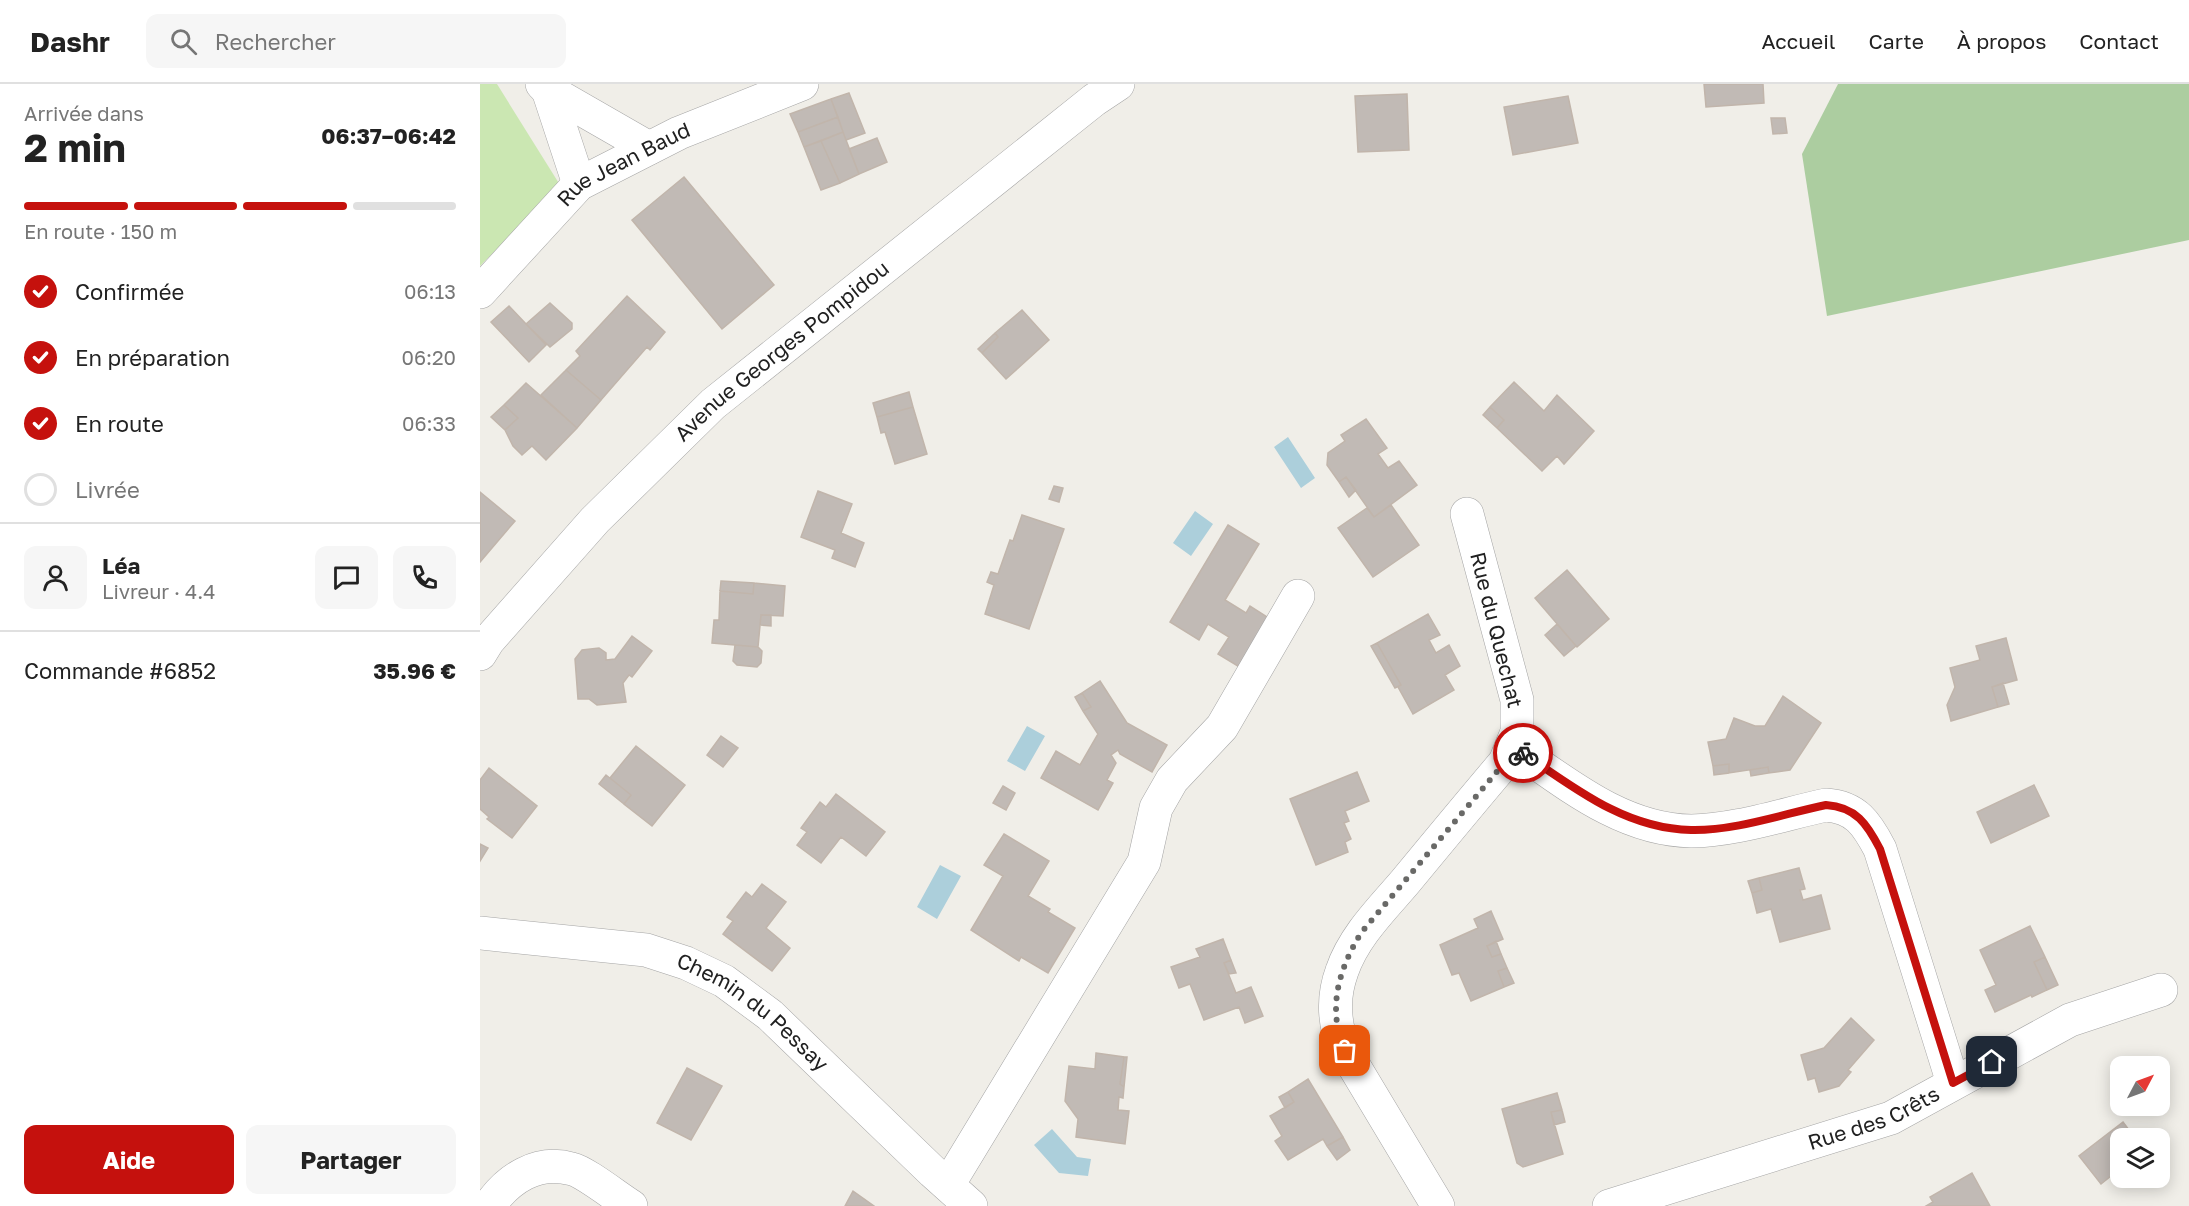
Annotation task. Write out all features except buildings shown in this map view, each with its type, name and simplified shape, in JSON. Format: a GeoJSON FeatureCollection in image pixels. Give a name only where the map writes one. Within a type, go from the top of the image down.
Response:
{"type":"FeatureCollection","features":[{"type":"Feature","properties":{"kind":"street","name":"Rue Jean Baud"},"geometry":{"type":"LineString","coordinates":[[480,292],[579,184],[679,133],[802,84]]}},
{"type":"Feature","properties":{"kind":"street","name":"Avenue Georges Pompidou"},"geometry":{"type":"LineString","coordinates":[[480,654],[488,641],[595,520],[713,404],[915,241],[1094,100],[1118,84]]}},
{"type":"Feature","properties":{"kind":"street"},"geometry":{"type":"LineString","coordinates":[[545,87],[649,148]]}},
{"type":"Feature","properties":{"kind":"street"},"geometry":{"type":"LineString","coordinates":[[545,87],[579,184]]}},
{"type":"Feature","properties":{"kind":"street","name":"Rue du Quechat"},"geometry":{"type":"LineString","coordinates":[[1438,1206],[1345,1051],[1336,1023],[1336,989],[1346,961],[1361,933],[1505,762],[1517,732],[1517,700],[1467,514]]}},
{"type":"Feature","properties":{"kind":"street"},"geometry":{"type":"LineString","coordinates":[[959,1195],[1144,862],[1156,808],[1172,780],[1222,727],[1298,596]]}},
{"type":"Feature","properties":{"kind":"street"},"geometry":{"type":"LineString","coordinates":[[1512,746],[1598,803],[1630,819],[1656,827],[1691,831],[1727,827],[1826,805],[1840,806],[1856,814],[1869,828],[1880,849],[1953,1083]]}},
{"type":"Feature","properties":{"kind":"street","name":"Chemin du Pessay"},"geometry":{"type":"LineString","coordinates":[[480,933],[646,950],[686,963],[724,981],[770,1015],[959,1195]]}},
{"type":"Feature","properties":{"kind":"street","name":"Rue des Crêts"},"geometry":{"type":"LineString","coordinates":[[1609,1206],[1891,1118],[2070,1020],[2161,990]]}},
{"type":"Feature","properties":{"kind":"street"},"geometry":{"type":"LineString","coordinates":[[489,1206],[513,1179],[543,1166],[573,1169],[631,1206]]}},
{"type":"Feature","properties":{"kind":"green space"},"geometry":{"type":"Polygon","coordinates":[[[480,84],[497,84],[560,185],[480,266],[480,84]]]}},
{"type":"Feature","properties":{"kind":"green space"},"geometry":{"type":"Polygon","coordinates":[[[1838,84],[2189,84],[2189,240],[1827,316],[1802,154],[1838,84]]]}},
{"type":"Feature","properties":{"kind":"water"},"geometry":{"type":"Polygon","coordinates":[[[1288,437],[1315,478],[1301,488],[1274,447],[1288,437]]]}},
{"type":"Feature","properties":{"kind":"water"},"geometry":{"type":"Polygon","coordinates":[[[1195,511],[1213,524],[1191,556],[1173,543],[1195,511]]]}},
{"type":"Feature","properties":{"kind":"water"},"geometry":{"type":"Polygon","coordinates":[[[1027,726],[1045,736],[1025,771],[1007,761],[1027,726]]]}},
{"type":"Feature","properties":{"kind":"water"},"geometry":{"type":"Polygon","coordinates":[[[940,865],[961,876],[937,919],[917,907],[940,865]]]}},
{"type":"Feature","properties":{"kind":"water"},"geometry":{"type":"Polygon","coordinates":[[[1052,1129],[1077,1157],[1091,1159],[1088,1176],[1059,1173],[1034,1145],[1052,1129]]]}},
{"type":"Feature","properties":{"kind":"way so far"},"geometry":{"type":"LineString","coordinates":[[1345,1051],[1336,1023],[1336,989],[1350,952],[1361,933],[1505,762],[1512,746],[1523,753]]}},
{"type":"Feature","properties":{"kind":"route"},"geometry":{"type":"LineString","coordinates":[[1523,753],[1563,782],[1598,803],[1630,819],[1656,827],[1691,831],[1727,827],[1826,805],[1840,806],[1856,814],[1869,828],[1880,849],[1953,1083],[1992,1062]]}}]}
